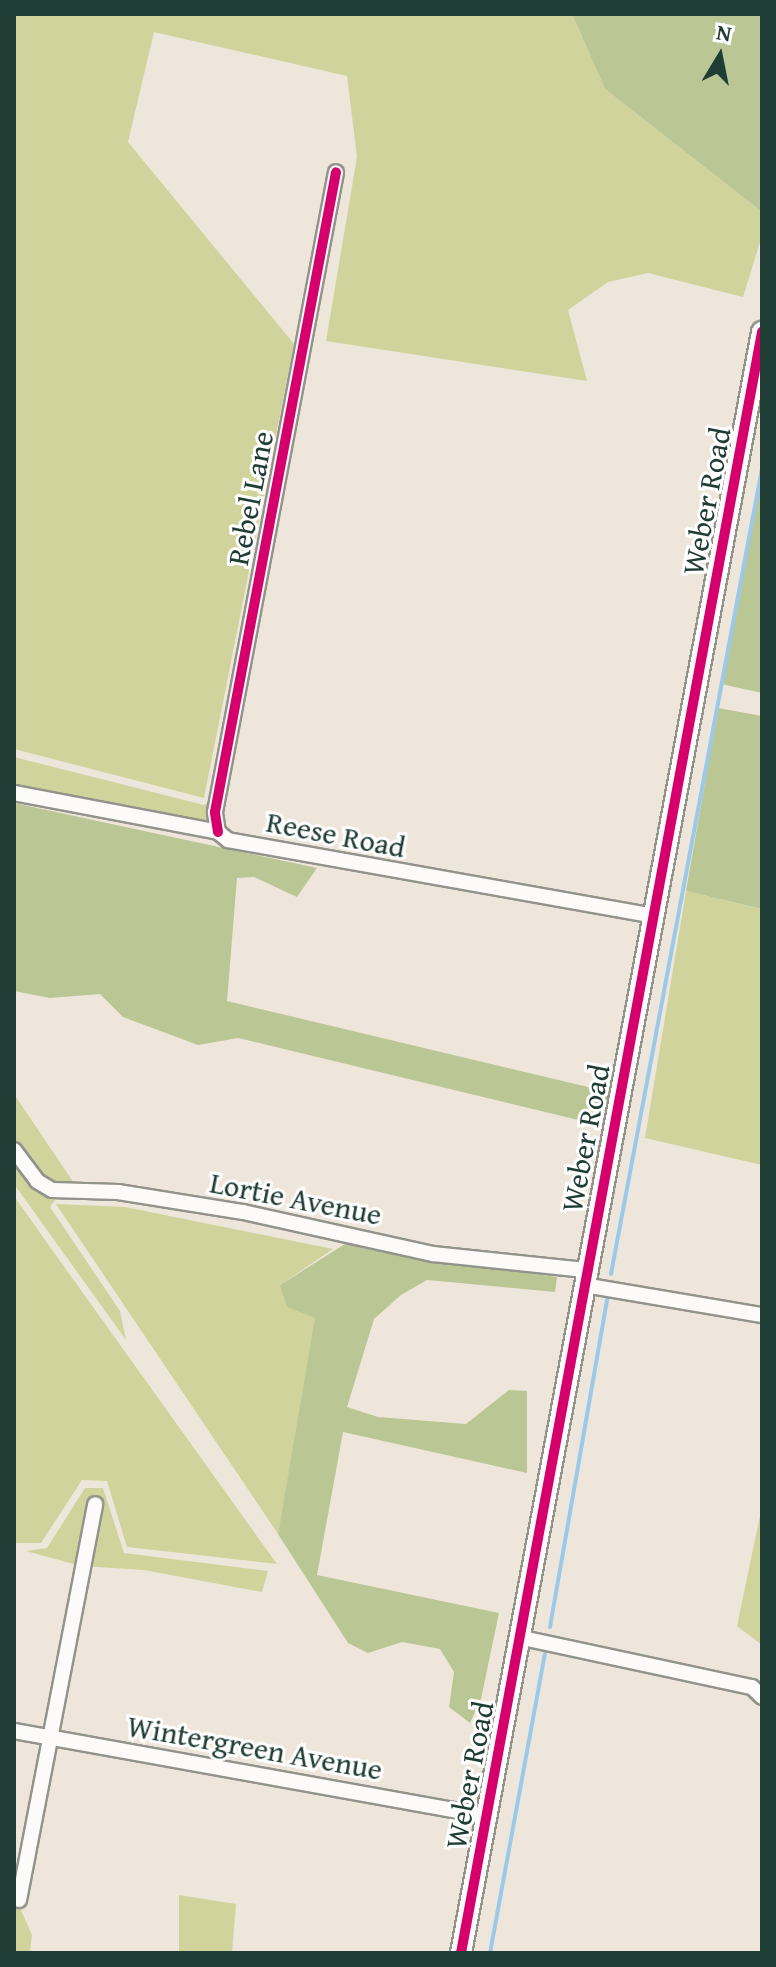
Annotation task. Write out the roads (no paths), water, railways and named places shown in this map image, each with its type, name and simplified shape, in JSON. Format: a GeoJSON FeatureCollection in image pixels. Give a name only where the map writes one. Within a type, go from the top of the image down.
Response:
{"type":"FeatureCollection","features":[{"type":"Feature","properties":{"kind":"street","name":"Rebel Lane"},"geometry":{"type":"LineString","coordinates":[[218,832],[215,812],[336,172]]}},
{"type":"Feature","properties":{"kind":"street","name":"Weber Road"},"geometry":{"type":"LineString","coordinates":[[461,1953],[651,915],[762,332]]}},
{"type":"Feature","properties":{"kind":"street","name":"Reese Road"},"geometry":{"type":"LineString","coordinates":[[14,793],[218,832],[244,843],[651,915]]}},
{"type":"Feature","properties":{"kind":"street","name":"Lortie Avenue"},"geometry":{"type":"LineString","coordinates":[[14,1150],[37,1181],[52,1190],[118,1192],[243,1212],[433,1254],[585,1278],[762,1315]]}},
{"type":"Feature","properties":{"kind":"street"},"geometry":{"type":"LineString","coordinates":[[19,1900],[95,1504]]}},
{"type":"Feature","properties":{"kind":"street"},"geometry":{"type":"LineString","coordinates":[[518,1637],[752,1687],[762,1697]]}},
{"type":"Feature","properties":{"kind":"street","name":"Wintergreen Avenue"},"geometry":{"type":"LineString","coordinates":[[14,1731],[486,1816]]}},
{"type":"Feature","properties":{"kind":"waterway"},"geometry":{"type":"LineString","coordinates":[[611,1274],[762,469]]}},
{"type":"Feature","properties":{"kind":"waterway"},"geometry":{"type":"LineString","coordinates":[[550,1627],[607,1299]]}},
{"type":"Feature","properties":{"kind":"waterway"},"geometry":{"type":"LineString","coordinates":[[490,1953],[545,1654]]}}]}
